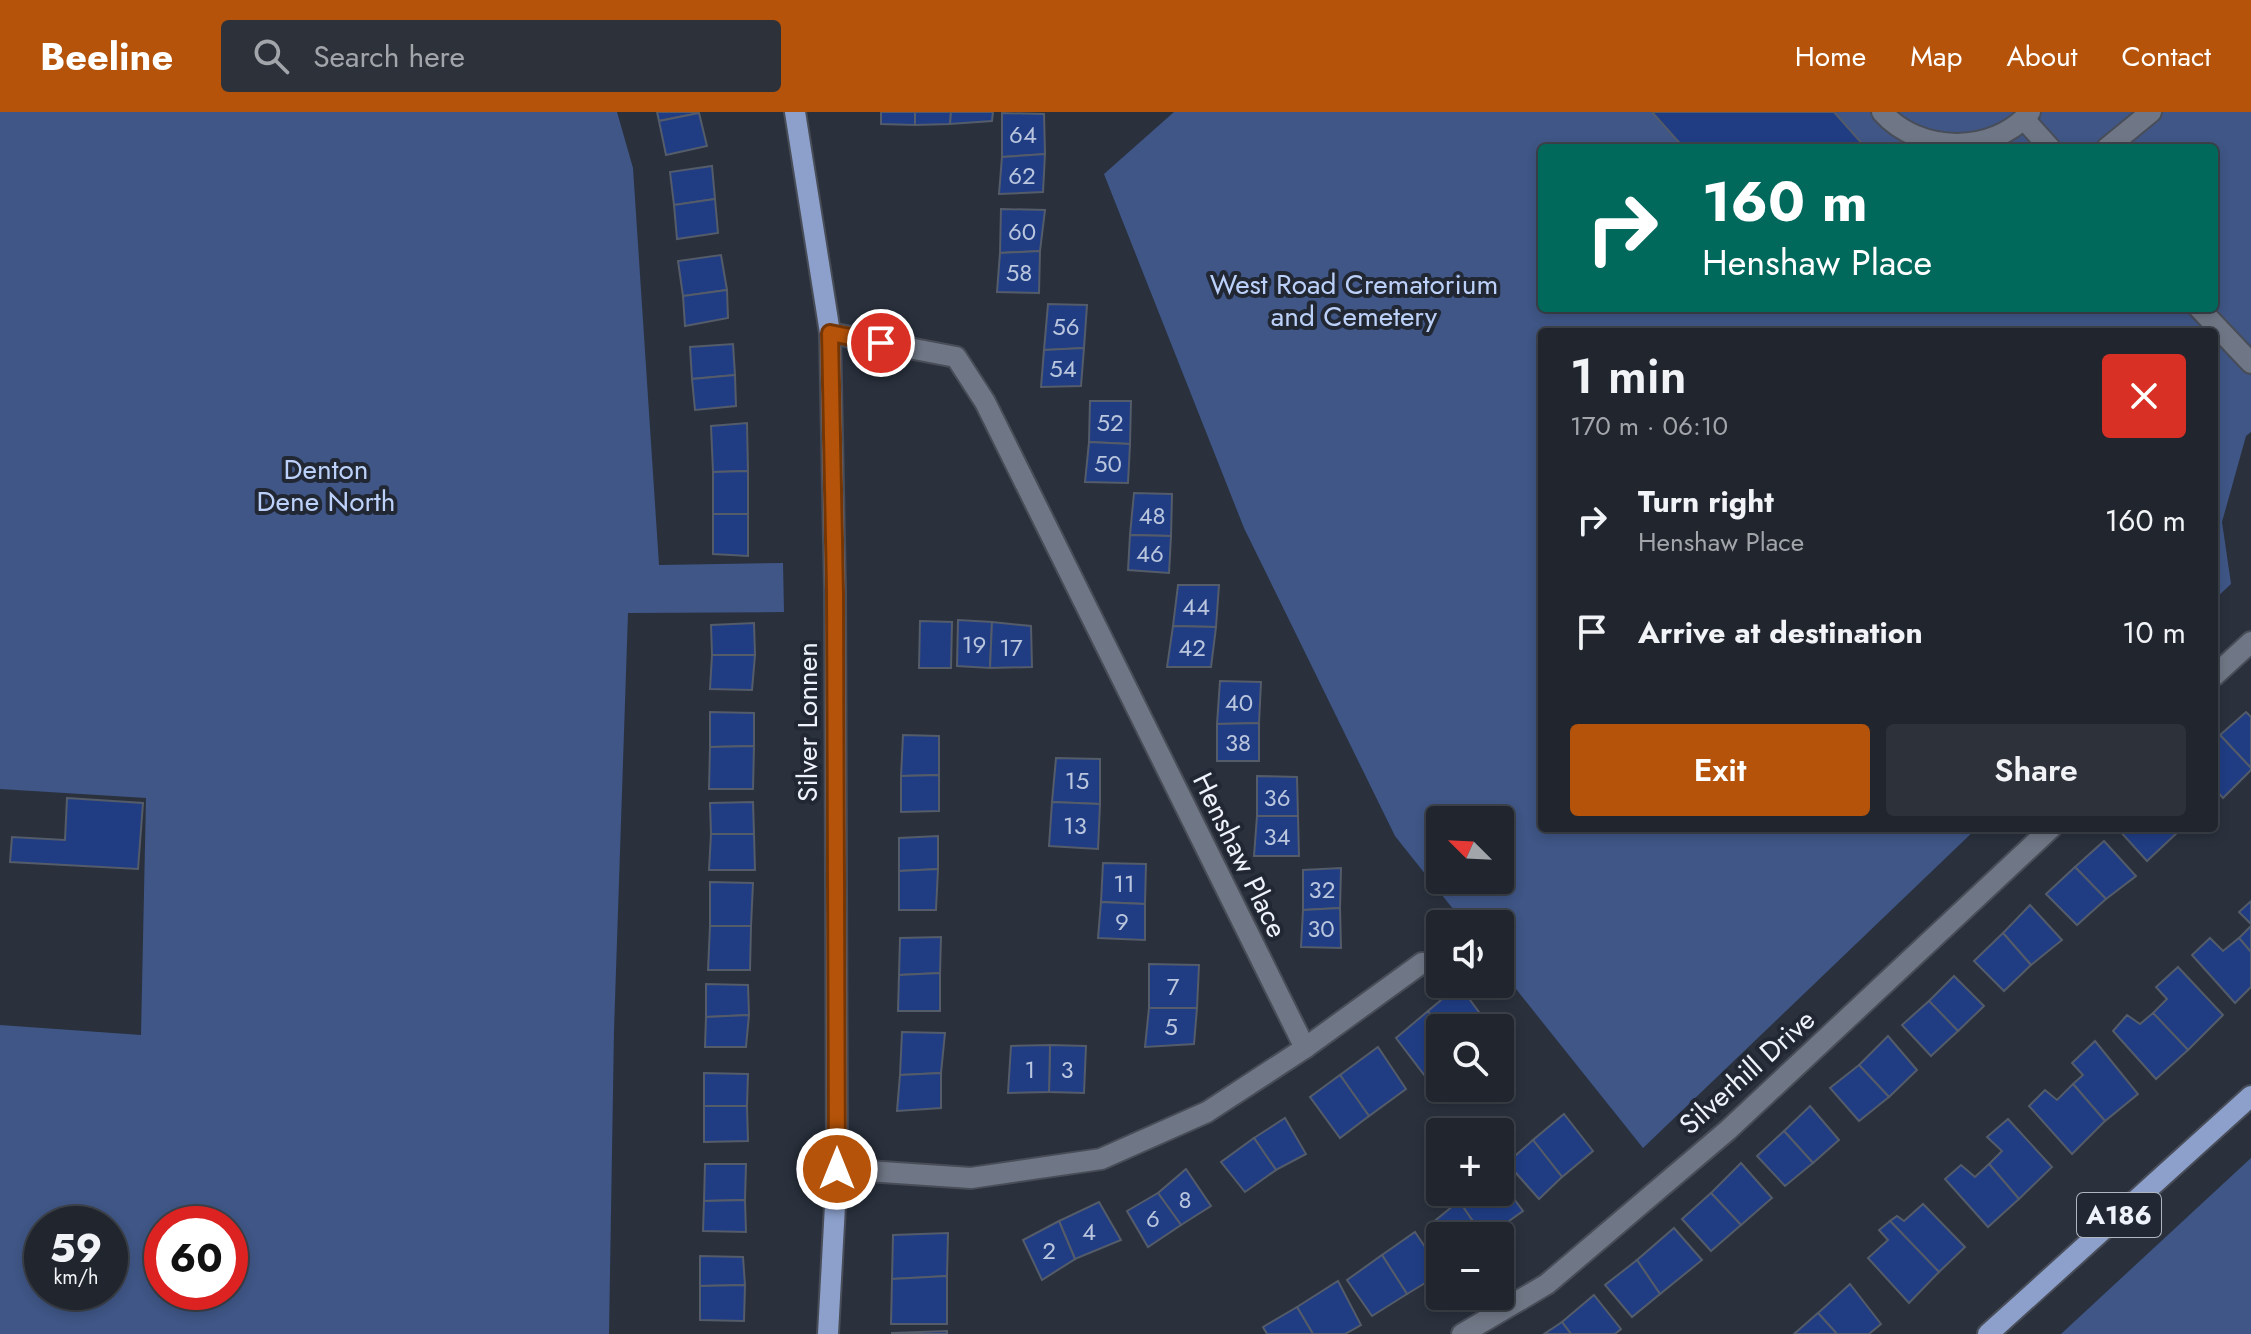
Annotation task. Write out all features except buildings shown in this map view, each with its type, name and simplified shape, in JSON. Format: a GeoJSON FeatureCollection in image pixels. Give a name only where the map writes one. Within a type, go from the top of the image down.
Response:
{"type":"FeatureCollection","features":[{"type":"Feature","properties":{"kind":"main road","name":"Silver Lonnen"},"geometry":{"type":"LineString","coordinates":[[795,112],[830,333],[835,592],[837,1169],[828,1334]]}},
{"type":"Feature","properties":{"kind":"main road","name":"A186"},"geometry":{"type":"LineString","coordinates":[[1988,1334],[2251,1096]]}},
{"type":"Feature","properties":{"kind":"street"},"geometry":{"type":"LineString","coordinates":[[1882,112],[1889,120],[1919,138],[1953,144]]}},
{"type":"Feature","properties":{"kind":"street"},"geometry":{"type":"LineString","coordinates":[[2112,144],[2151,112]]}},
{"type":"Feature","properties":{"kind":"street"},"geometry":{"type":"LineString","coordinates":[[1964,144],[1994,138],[2027,116],[2047,144]]}},
{"type":"Feature","properties":{"kind":"street"},"geometry":{"type":"LineString","coordinates":[[2203,312],[2218,328]]}},
{"type":"Feature","properties":{"kind":"street"},"geometry":{"type":"LineString","coordinates":[[2218,328],[2251,363]]}},
{"type":"Feature","properties":{"kind":"street","name":"Henshaw Place"},"geometry":{"type":"LineString","coordinates":[[830,333],[956,357],[985,402],[1305,1048]]}},
{"type":"Feature","properties":{"kind":"street"},"geometry":{"type":"LineString","coordinates":[[2218,672],[2251,642]]}},
{"type":"Feature","properties":{"kind":"street","name":"Silverhill Drive"},"geometry":{"type":"LineString","coordinates":[[1462,1334],[1547,1284],[1728,1130],[2047,832]]}},
{"type":"Feature","properties":{"kind":"street"},"geometry":{"type":"LineString","coordinates":[[837,1169],[971,1178],[1101,1159],[1207,1112],[1305,1048],[1422,963]]}},
{"type":"Feature","properties":{"kind":"green space","name":"Denton Dene North"},"geometry":{"type":"Polygon","coordinates":[[[0,112],[617,112],[633,168],[659,565],[783,563],[784,612],[628,613],[614,1030],[609,1334],[0,1334],[0,1025],[141,1035],[146,798],[0,789],[0,112]]]}},
{"type":"Feature","properties":{"kind":"green space","name":"West Road Crematorium and Cemetery"},"geometry":{"type":"Polygon","coordinates":[[[1174,112],[2251,112],[2251,432],[2246,436],[2222,522],[2231,584],[2218,596],[2218,328],[1538,328],[1538,832],[1973,832],[1643,1148],[1514,987],[1514,910],[1454,910],[1441,894],[1514,894],[1514,806],[1426,806],[1426,875],[1395,836],[1244,528],[1104,174],[1174,112]]]}},
{"type":"Feature","properties":{"kind":"green space"},"geometry":{"type":"Polygon","coordinates":[[[2251,1158],[2251,1334],[2061,1334],[2251,1158]]]}},
{"type":"Feature","properties":{"kind":"route"},"geometry":{"type":"LineString","coordinates":[[837,1169],[835,592],[830,333],[881,343]]}}]}
